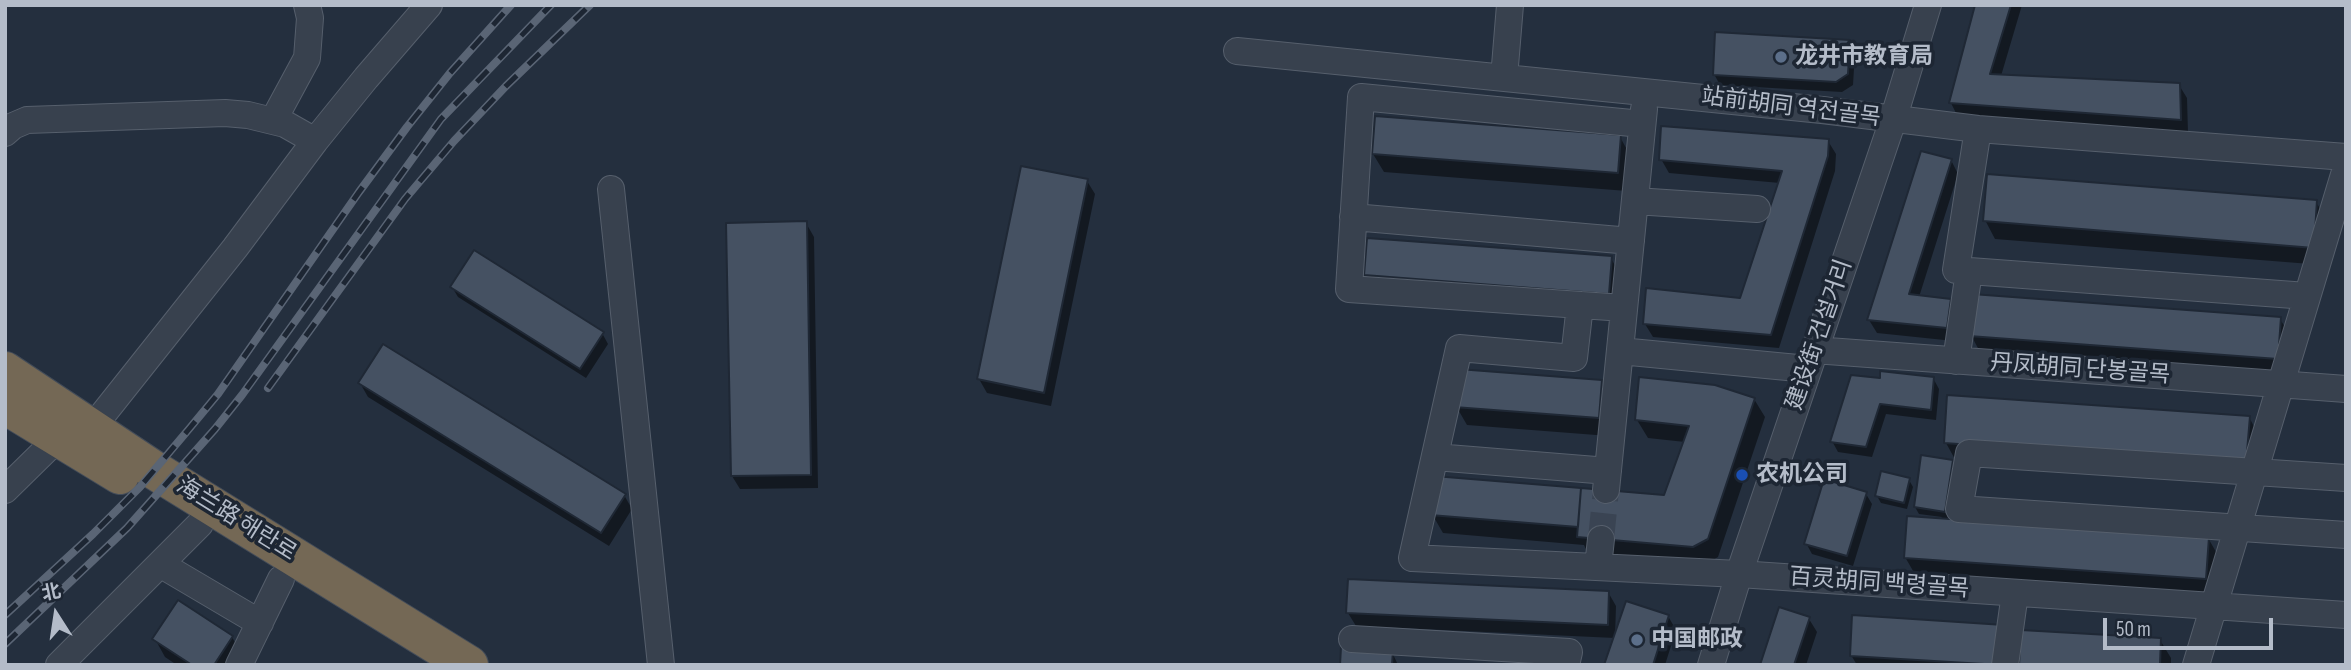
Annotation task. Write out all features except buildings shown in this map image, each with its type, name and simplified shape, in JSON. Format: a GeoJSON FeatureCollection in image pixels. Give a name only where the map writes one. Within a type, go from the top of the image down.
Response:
{"type":"FeatureCollection","features":[{"type":"Feature","properties":{"kind":"highway","name":"海兰路 해란로"},"geometry":{"type":"LineString","coordinates":[[5,371],[153,499],[200,524],[281,579],[421,665]]}},
{"type":"Feature","properties":{"kind":"highway","name":"海兰路 해란로"},"geometry":{"type":"LineString","coordinates":[[5,405],[75,433],[162,475],[470,665]]}},
{"type":"Feature","properties":{"kind":"street"},"geometry":{"type":"LineString","coordinates":[[273,121],[307,58],[310,18],[307,5]]}},
{"type":"Feature","properties":{"kind":"street"},"geometry":{"type":"LineString","coordinates":[[5,490],[75,433],[235,248],[315,141],[429,5]]}},
{"type":"Feature","properties":{"kind":"street"},"geometry":{"type":"LineString","coordinates":[[1504,78],[1510,5]]}},
{"type":"Feature","properties":{"kind":"street","name":"建设街 건설거리"},"geometry":{"type":"LineString","coordinates":[[1711,665],[1739,574],[1893,120],[1928,5]]}},
{"type":"Feature","properties":{"kind":"street","name":"站前胡同 역전골목"},"geometry":{"type":"LineString","coordinates":[[1237,51],[1822,110],[1978,129],[2346,157]]}},
{"type":"Feature","properties":{"kind":"street"},"geometry":{"type":"LineString","coordinates":[[1580,305],[1574,358],[1460,348],[1435,457],[1607,480],[1646,92]]}},
{"type":"Feature","properties":{"kind":"street"},"geometry":{"type":"LineString","coordinates":[[1624,308],[1349,289],[1361,97],[1642,124]]}},
{"type":"Feature","properties":{"kind":"street"},"geometry":{"type":"LineString","coordinates":[[16,127],[225,113],[248,115],[285,124],[315,141]]}},
{"type":"Feature","properties":{"kind":"street"},"geometry":{"type":"LineString","coordinates":[[1978,129],[1956,270],[2307,296]]}},
{"type":"Feature","properties":{"kind":"street"},"geometry":{"type":"LineString","coordinates":[[2196,665],[2346,167]]}},
{"type":"Feature","properties":{"kind":"street"},"geometry":{"type":"LineString","coordinates":[[611,189],[661,665]]}},
{"type":"Feature","properties":{"kind":"street"},"geometry":{"type":"LineString","coordinates":[[1635,201],[1757,209]]}},
{"type":"Feature","properties":{"kind":"street"},"geometry":{"type":"LineString","coordinates":[[1353,217],[1631,241]]}},
{"type":"Feature","properties":{"kind":"street"},"geometry":{"type":"LineString","coordinates":[[1956,361],[1969,271]]}},
{"type":"Feature","properties":{"kind":"street","name":"丹凤胡同 단봉골목"},"geometry":{"type":"LineString","coordinates":[[1619,351],[1811,360],[1956,361],[2346,388]]}},
{"type":"Feature","properties":{"kind":"street"},"geometry":{"type":"LineString","coordinates":[[2346,478],[1969,453],[1959,509],[2346,535]]}},
{"type":"Feature","properties":{"kind":"street","name":"百灵胡同 백령골목"},"geometry":{"type":"LineString","coordinates":[[1435,457],[1412,558],[1739,574],[2346,615]]}},
{"type":"Feature","properties":{"kind":"street"},"geometry":{"type":"LineString","coordinates":[[59,665],[200,524]]}},
{"type":"Feature","properties":{"kind":"street"},"geometry":{"type":"LineString","coordinates":[[1598,568],[1601,539]]}},
{"type":"Feature","properties":{"kind":"street"},"geometry":{"type":"LineString","coordinates":[[160,564],[260,623]]}},
{"type":"Feature","properties":{"kind":"street"},"geometry":{"type":"LineString","coordinates":[[239,665],[281,579]]}},
{"type":"Feature","properties":{"kind":"street"},"geometry":{"type":"LineString","coordinates":[[2005,665],[2015,593]]}},
{"type":"Feature","properties":{"kind":"street"},"geometry":{"type":"LineString","coordinates":[[1352,639],[1407,654],[1569,652],[1566,665]]}},
{"type":"Feature","properties":{"kind":"tunnel"},"geometry":{"type":"LineString","coordinates":[[1601,539],[1606,490]]}},
{"type":"Feature","properties":{"kind":"railway"},"geometry":{"type":"LineString","coordinates":[[5,615],[140,487],[189,429],[218,394],[407,127],[450,73],[511,5]]}},
{"type":"Feature","properties":{"kind":"railway"},"geometry":{"type":"LineString","coordinates":[[5,644],[127,528],[215,429],[441,119],[551,5]]}},
{"type":"Feature","properties":{"kind":"railway"},"geometry":{"type":"LineString","coordinates":[[268,388],[405,199],[454,141],[506,86],[590,5]]}},
{"type":"Feature","properties":{"kind":"place","name":"龙井市教育局"},"geometry":{"type":"Point","coordinates":[1781,57]}},
{"type":"Feature","properties":{"kind":"place","name":"农机公司"},"geometry":{"type":"Point","coordinates":[1742,475]}},
{"type":"Feature","properties":{"kind":"place","name":"中国邮政"},"geometry":{"type":"Point","coordinates":[1637,640]}}]}
